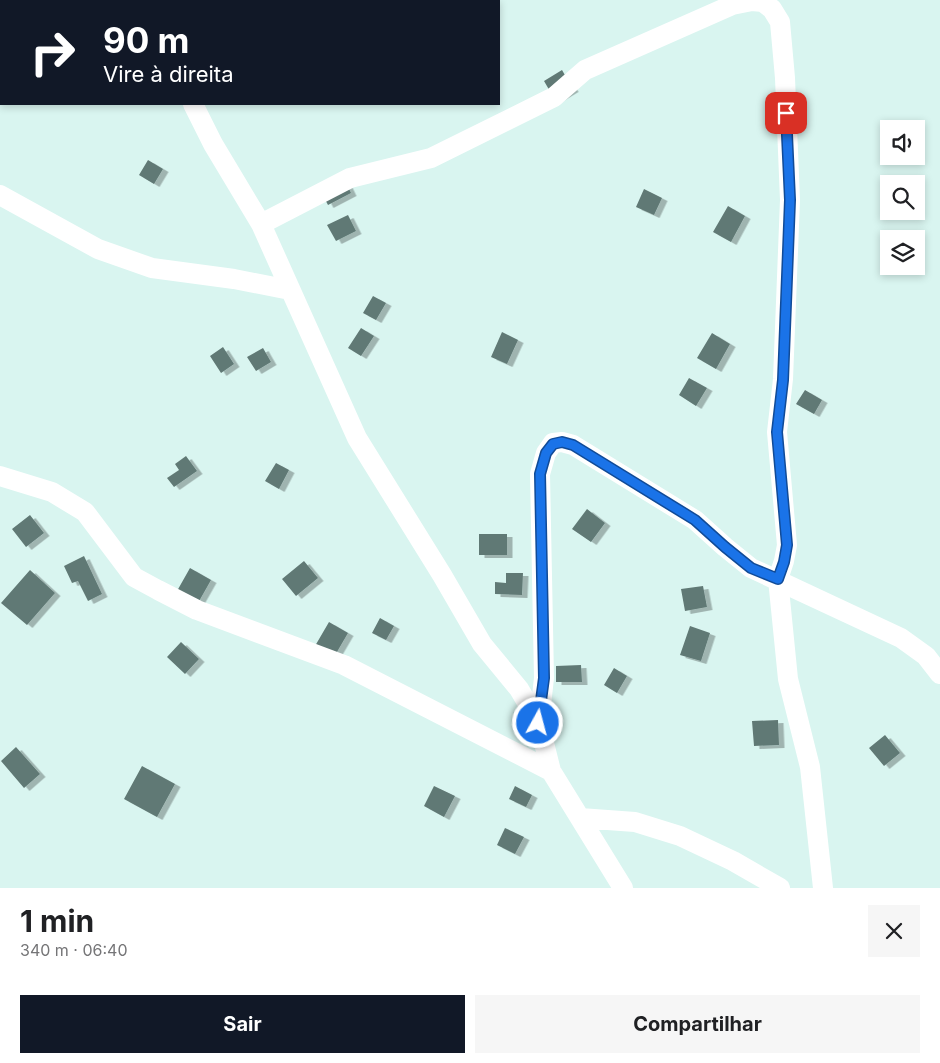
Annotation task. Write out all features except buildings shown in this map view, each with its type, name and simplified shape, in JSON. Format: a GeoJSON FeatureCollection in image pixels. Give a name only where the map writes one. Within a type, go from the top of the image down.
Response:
{"type":"FeatureCollection","features":[{"type":"Feature","properties":{"kind":"street"},"geometry":{"type":"LineString","coordinates":[[261,224],[350,178],[431,158],[554,97],[585,70],[732,5],[752,1],[763,2],[772,8],[780,22],[781,31],[790,200],[783,380],[777,432],[787,545],[778,579],[788,679],[810,767],[823,888]]}},
{"type":"Feature","properties":{"kind":"street"},"geometry":{"type":"LineString","coordinates":[[194,105],[261,224],[357,438],[482,644],[519,689],[538,723],[551,771],[623,888]]}},
{"type":"Feature","properties":{"kind":"street"},"geometry":{"type":"LineString","coordinates":[[0,195],[98,249],[152,268],[234,279],[290,290]]}},
{"type":"Feature","properties":{"kind":"street"},"geometry":{"type":"LineString","coordinates":[[538,723],[544,678],[540,474],[546,453],[553,444],[562,442],[573,445],[695,520],[751,568],[901,638],[926,656],[940,674]]}},
{"type":"Feature","properties":{"kind":"street"},"geometry":{"type":"LineString","coordinates":[[0,476],[52,492],[85,512],[134,577],[158,590],[197,610],[344,665],[551,771]]}},
{"type":"Feature","properties":{"kind":"street"},"geometry":{"type":"LineString","coordinates":[[580,818],[635,822],[680,836],[733,861],[780,888]]}},
{"type":"Feature","properties":{"kind":"route"},"geometry":{"type":"LineString","coordinates":[[538,723],[544,678],[540,474],[546,453],[553,444],[562,442],[573,445],[695,520],[751,568],[778,579],[787,545],[777,432],[783,380],[790,200],[786,113]]}}]}
